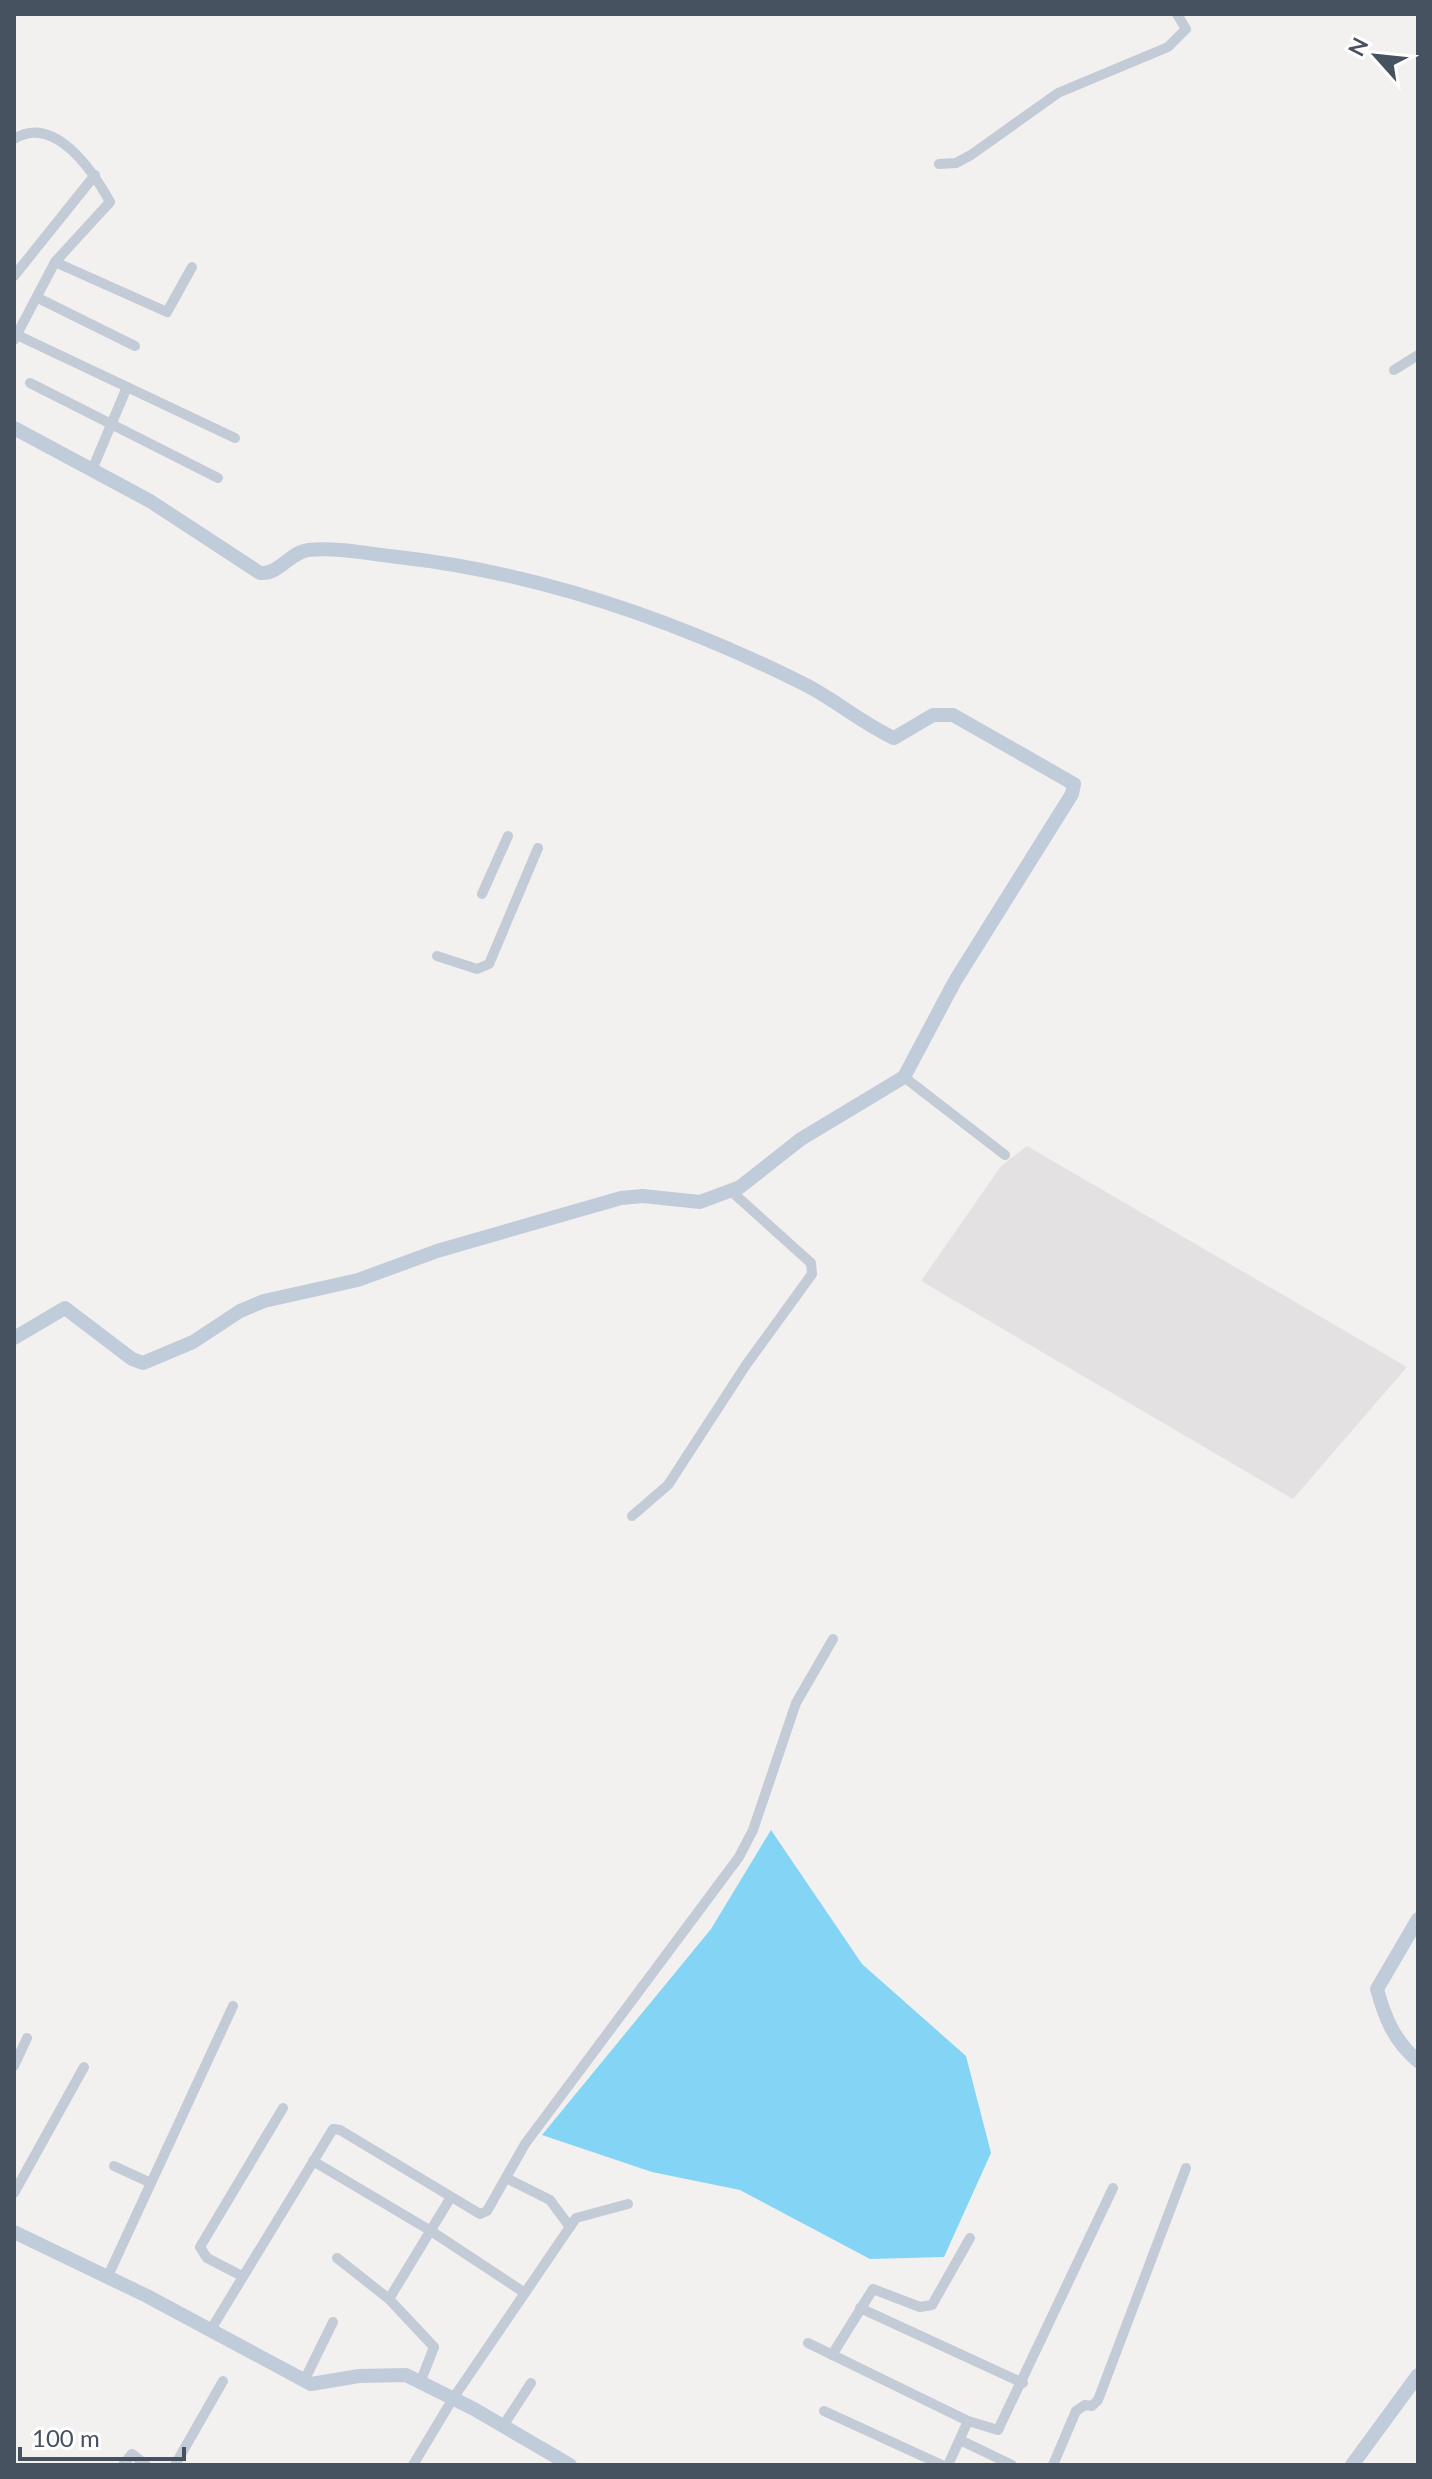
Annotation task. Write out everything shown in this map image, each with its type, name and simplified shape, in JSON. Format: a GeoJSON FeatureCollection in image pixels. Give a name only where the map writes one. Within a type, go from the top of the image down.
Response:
{"type":"FeatureCollection","features":[{"type":"Feature","properties":{"kind":"street"},"geometry":{"type":"LineString","coordinates":[[939,164],[956,163],[971,155],[1058,93],[1168,47],[1186,29],[1177,14]]}},
{"type":"Feature","properties":{"kind":"street"},"geometry":{"type":"LineString","coordinates":[[14,139],[37,133],[63,143],[95,175],[110,202],[55,262],[16,337],[235,438]]}},
{"type":"Feature","properties":{"kind":"street"},"geometry":{"type":"LineString","coordinates":[[14,276],[95,175]]}},
{"type":"Feature","properties":{"kind":"street"},"geometry":{"type":"LineString","coordinates":[[55,262],[167,312],[172,309],[192,267]]}},
{"type":"Feature","properties":{"kind":"street"},"geometry":{"type":"LineString","coordinates":[[38,298],[135,346]]}},
{"type":"Feature","properties":{"kind":"street"},"geometry":{"type":"LineString","coordinates":[[1394,370],[1418,355]]}},
{"type":"Feature","properties":{"kind":"street"},"geometry":{"type":"LineString","coordinates":[[30,383],[218,478]]}},
{"type":"Feature","properties":{"kind":"street"},"geometry":{"type":"LineString","coordinates":[[92,470],[127,387]]}},
{"type":"Feature","properties":{"kind":"street"},"geometry":{"type":"LineString","coordinates":[[14,428],[150,501],[260,573],[269,573],[309,550],[401,558],[569,589],[642,614],[777,671],[819,692],[894,738],[933,715],[953,715],[1073,780],[1072,794],[955,981],[904,1077],[801,1139],[767,1168],[731,1191],[700,1202],[643,1196],[595,1204],[437,1251],[358,1280],[254,1305],[193,1342],[143,1363],[132,1359],[65,1308],[14,1338]]}},
{"type":"Feature","properties":{"kind":"street"},"geometry":{"type":"LineString","coordinates":[[482,894],[508,836]]}},
{"type":"Feature","properties":{"kind":"street"},"geometry":{"type":"LineString","coordinates":[[437,956],[477,969],[489,964],[538,848]]}},
{"type":"Feature","properties":{"kind":"street"},"geometry":{"type":"LineString","coordinates":[[904,1077],[1005,1155]]}},
{"type":"Feature","properties":{"kind":"street"},"geometry":{"type":"LineString","coordinates":[[632,1516],[668,1485],[746,1365],[812,1274],[811,1263],[731,1191]]}},
{"type":"Feature","properties":{"kind":"street"},"geometry":{"type":"LineString","coordinates":[[210,2331],[331,2131],[340,2130],[451,2197],[485,2213],[532,2134],[739,1857],[753,1830],[796,1703],[833,1639]]}},
{"type":"Feature","properties":{"kind":"street"},"geometry":{"type":"LineString","coordinates":[[1418,1919],[1377,1989],[1385,2019],[1402,2048],[1418,2061]]}},
{"type":"Feature","properties":{"kind":"street"},"geometry":{"type":"LineString","coordinates":[[107,2278],[233,2006]]}},
{"type":"Feature","properties":{"kind":"street"},"geometry":{"type":"LineString","coordinates":[[14,2066],[27,2038]]}},
{"type":"Feature","properties":{"kind":"street"},"geometry":{"type":"LineString","coordinates":[[14,2193],[84,2067]]}},
{"type":"Feature","properties":{"kind":"street"},"geometry":{"type":"LineString","coordinates":[[242,2276],[207,2258],[200,2247],[283,2108]]}},
{"type":"Feature","properties":{"kind":"street"},"geometry":{"type":"LineString","coordinates":[[313,2161],[431,2231],[525,2293]]}},
{"type":"Feature","properties":{"kind":"street"},"geometry":{"type":"LineString","coordinates":[[114,2166],[151,2183]]}},
{"type":"Feature","properties":{"kind":"street"},"geometry":{"type":"LineString","coordinates":[[1053,2465],[1076,2411],[1085,2405],[1092,2406],[1098,2400],[1186,2168]]}},
{"type":"Feature","properties":{"kind":"street"},"geometry":{"type":"LineString","coordinates":[[506,2178],[550,2200],[570,2227]]}},
{"type":"Feature","properties":{"kind":"street"},"geometry":{"type":"LineString","coordinates":[[808,2343],[968,2421],[998,2430],[1023,2383],[1113,2188]]}},
{"type":"Feature","properties":{"kind":"street"},"geometry":{"type":"LineString","coordinates":[[389,2299],[451,2197]]}},
{"type":"Feature","properties":{"kind":"street"},"geometry":{"type":"LineString","coordinates":[[413,2465],[452,2400],[570,2227],[581,2215],[628,2204]]}},
{"type":"Feature","properties":{"kind":"street"},"geometry":{"type":"LineString","coordinates":[[14,2232],[311,2384],[359,2376],[406,2375],[570,2465]]}},
{"type":"Feature","properties":{"kind":"street"},"geometry":{"type":"LineString","coordinates":[[832,2355],[873,2289],[920,2307],[932,2305],[970,2238]]}},
{"type":"Feature","properties":{"kind":"street"},"geometry":{"type":"LineString","coordinates":[[337,2258],[389,2299],[435,2350],[420,2383]]}},
{"type":"Feature","properties":{"kind":"street"},"geometry":{"type":"LineString","coordinates":[[860,2308],[1023,2383]]}},
{"type":"Feature","properties":{"kind":"street"},"geometry":{"type":"LineString","coordinates":[[304,2381],[333,2322]]}},
{"type":"Feature","properties":{"kind":"street"},"geometry":{"type":"LineString","coordinates":[[1352,2465],[1418,2375]]}},
{"type":"Feature","properties":{"kind":"street"},"geometry":{"type":"LineString","coordinates":[[175,2465],[223,2381]]}},
{"type":"Feature","properties":{"kind":"street"},"geometry":{"type":"LineString","coordinates":[[503,2426],[531,2383]]}},
{"type":"Feature","properties":{"kind":"street"},"geometry":{"type":"LineString","coordinates":[[824,2411],[942,2465]]}},
{"type":"Feature","properties":{"kind":"street"},"geometry":{"type":"LineString","coordinates":[[948,2465],[968,2421]]}},
{"type":"Feature","properties":{"kind":"street"},"geometry":{"type":"LineString","coordinates":[[960,2440],[1012,2465]]}},
{"type":"Feature","properties":{"kind":"street"},"geometry":{"type":"LineString","coordinates":[[123,2465],[132,2454],[146,2465]]}},
{"type":"Feature","properties":{"kind":"shaded area"},"geometry":{"type":"Polygon","coordinates":[[[1027,1146],[1407,1367],[1293,1499],[921,1281],[1001,1166],[1027,1146]]]}},
{"type":"Feature","properties":{"kind":"water"},"geometry":{"type":"Polygon","coordinates":[[[771,1830],[862,1964],[966,2056],[991,2153],[944,2257],[870,2259],[740,2190],[652,2172],[542,2135],[711,1929],[771,1830]]]}}]}
